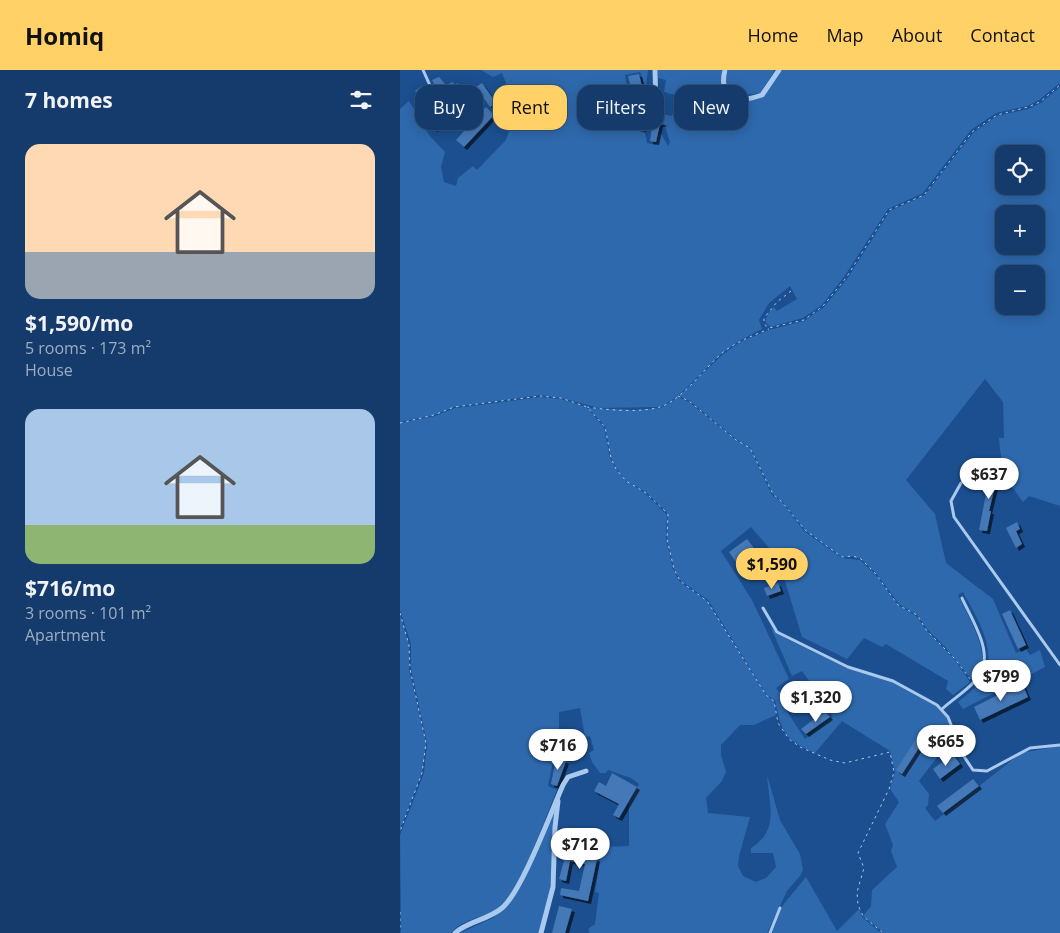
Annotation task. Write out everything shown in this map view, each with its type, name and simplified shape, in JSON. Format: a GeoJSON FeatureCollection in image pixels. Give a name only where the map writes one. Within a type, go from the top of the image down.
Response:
{"type":"FeatureCollection","features":[{"type":"Feature","properties":{"kind":"street"},"geometry":{"type":"LineString","coordinates":[[655,70],[655,85]]}},
{"type":"Feature","properties":{"kind":"street"},"geometry":{"type":"LineString","coordinates":[[725,70],[722,83],[723,90],[731,97],[739,98],[762,95],[778,70]]}},
{"type":"Feature","properties":{"kind":"street"},"geometry":{"type":"LineString","coordinates":[[455,933],[460,928],[491,916],[503,908],[512,896],[563,784],[568,777],[586,772]]}},
{"type":"Feature","properties":{"kind":"street"},"geometry":{"type":"LineString","coordinates":[[541,933],[553,887],[556,812],[563,784]]}},
{"type":"Feature","properties":{"kind":"lane"},"geometry":{"type":"LineString","coordinates":[[423,70],[430,85]]}},
{"type":"Feature","properties":{"kind":"lane"},"geometry":{"type":"LineString","coordinates":[[961,483],[951,501],[954,516],[1060,665]]}},
{"type":"Feature","properties":{"kind":"lane"},"geometry":{"type":"LineString","coordinates":[[942,710],[955,696],[973,683],[984,666],[985,655],[981,640],[962,598]]}},
{"type":"Feature","properties":{"kind":"lane"},"geometry":{"type":"LineString","coordinates":[[764,608],[777,632],[848,666],[893,681],[928,699],[948,717],[968,766],[977,772],[987,771],[1030,748],[1060,744]]}},
{"type":"Feature","properties":{"kind":"lane"},"geometry":{"type":"LineString","coordinates":[[770,933],[780,908]]}},
{"type":"Feature","properties":{"kind":"path"},"geometry":{"type":"LineString","coordinates":[[400,423],[434,416],[454,407],[540,396],[561,398],[587,407],[634,410],[661,407],[678,396],[721,354],[739,341],[769,328],[804,320],[823,306],[846,278],[889,210],[924,194],[972,132],[996,114],[1028,108],[1040,102],[1060,85]]}},
{"type":"Feature","properties":{"kind":"path"},"geometry":{"type":"LineString","coordinates":[[769,328],[764,324],[764,318],[768,311],[791,291]]}},
{"type":"Feature","properties":{"kind":"path"},"geometry":{"type":"LineString","coordinates":[[678,396],[689,401],[736,440],[750,448],[773,494],[805,530],[842,557],[853,556],[860,559],[875,573],[898,605],[917,615],[927,631],[956,659],[973,683]]}},
{"type":"Feature","properties":{"kind":"path"},"geometry":{"type":"LineString","coordinates":[[587,407],[605,427],[611,458],[616,469],[626,481],[646,492],[668,514],[667,539],[674,569],[680,581],[707,600],[766,695],[774,700],[778,723],[788,739],[822,756],[845,763],[890,752],[894,772],[889,789],[858,854],[864,868],[857,892],[858,905],[863,916],[882,933]]}},
{"type":"Feature","properties":{"kind":"path"},"geometry":{"type":"LineString","coordinates":[[400,613],[410,645],[410,669],[426,743],[422,773],[400,831]]}},
{"type":"Feature","properties":{"kind":"path"},"geometry":{"type":"LineString","coordinates":[[400,912],[400,932]]}},
{"type":"Feature","properties":{"kind":"shaded area"},"geometry":{"type":"Polygon","coordinates":[[[481,70],[648,70],[646,85],[640,72],[625,75],[627,85],[577,85],[577,130],[639,130],[645,133],[647,143],[656,145],[660,132],[668,146],[670,142],[664,123],[664,115],[672,116],[674,109],[674,130],[748,130],[748,101],[763,97],[782,70],[1060,70],[1060,83],[1039,100],[1027,106],[996,113],[971,130],[923,193],[888,209],[844,277],[822,305],[803,318],[770,327],[766,323],[766,318],[772,309],[774,307],[777,311],[797,299],[790,286],[769,303],[759,320],[762,329],[739,341],[721,354],[678,396],[661,407],[599,408],[561,398],[540,395],[454,407],[434,415],[400,422],[400,109],[409,101],[415,111],[415,130],[426,130],[445,152],[441,167],[444,182],[456,186],[458,178],[473,166],[477,170],[506,140],[509,130],[567,130],[567,85],[507,85],[502,73],[493,77],[481,70]]]}},
{"type":"Feature","properties":{"kind":"shaded area"},"geometry":{"type":"Polygon","coordinates":[[[658,70],[723,70],[722,85],[674,85],[674,95],[664,92],[666,80],[658,78],[658,70]]]}},
{"type":"Feature","properties":{"kind":"shaded area"},"geometry":{"type":"Polygon","coordinates":[[[728,70],[775,70],[760,93],[748,95],[748,85],[726,85],[728,70]]]}},
{"type":"Feature","properties":{"kind":"shaded area"},"geometry":{"type":"Polygon","coordinates":[[[1060,87],[1060,506],[1029,496],[1023,502],[1012,487],[1005,472],[1000,448],[999,438],[1004,438],[1003,402],[985,379],[906,480],[935,514],[946,563],[993,599],[1016,653],[1026,649],[1030,655],[1040,650],[1045,667],[963,709],[958,702],[981,681],[987,670],[988,647],[980,624],[963,592],[958,595],[979,641],[982,659],[981,667],[973,681],[917,615],[899,604],[876,573],[861,559],[853,556],[842,557],[805,530],[783,502],[773,494],[751,448],[736,439],[690,401],[679,396],[722,355],[740,342],[769,330],[804,321],[824,307],[847,279],[890,211],[925,195],[973,133],[997,116],[1028,109],[1041,103],[1060,87]]]}},
{"type":"Feature","properties":{"kind":"shaded area"},"geometry":{"type":"Polygon","coordinates":[[[540,397],[561,399],[586,407],[604,427],[610,458],[616,469],[626,481],[645,493],[667,515],[666,539],[673,569],[679,581],[707,601],[766,695],[774,701],[776,715],[754,725],[740,725],[721,745],[721,755],[726,772],[722,781],[706,798],[708,813],[750,817],[738,866],[743,876],[756,882],[766,878],[776,867],[773,853],[751,853],[751,848],[766,833],[771,816],[767,775],[780,820],[800,854],[803,870],[787,891],[767,933],[590,933],[588,929],[595,924],[599,893],[595,892],[602,847],[629,846],[629,803],[639,784],[631,778],[608,770],[606,773],[600,773],[592,762],[589,753],[594,750],[590,736],[585,737],[580,708],[559,712],[559,731],[548,786],[557,790],[525,868],[509,896],[495,910],[462,924],[451,933],[401,933],[400,835],[424,773],[427,743],[411,669],[411,644],[400,610],[400,423],[435,416],[455,408],[540,397]]]}},
{"type":"Feature","properties":{"kind":"shaded area"},"geometry":{"type":"Polygon","coordinates":[[[678,397],[689,402],[736,440],[750,448],[772,495],[782,502],[804,531],[842,558],[860,560],[875,574],[898,605],[916,616],[927,631],[955,660],[970,682],[953,695],[946,689],[948,681],[886,644],[882,647],[864,638],[847,659],[802,637],[778,558],[751,527],[721,551],[752,600],[789,679],[776,688],[787,701],[784,707],[805,739],[833,716],[806,689],[812,685],[802,671],[792,676],[771,628],[787,639],[847,668],[893,682],[936,706],[947,718],[954,735],[919,781],[929,794],[928,805],[925,808],[935,821],[1021,753],[1060,746],[1060,933],[884,933],[863,916],[871,906],[872,890],[897,867],[891,851],[893,845],[885,824],[899,802],[890,789],[895,772],[890,751],[842,721],[815,753],[790,739],[782,727],[775,700],[766,694],[708,600],[680,580],[674,569],[667,539],[668,514],[646,492],[626,481],[611,458],[605,426],[588,408],[634,410],[661,408],[678,397]]]}},
{"type":"Feature","properties":{"kind":"shaded area"},"geometry":{"type":"Polygon","coordinates":[[[400,615],[409,645],[409,669],[426,743],[422,773],[400,829],[400,615]]]}},
{"type":"Feature","properties":{"kind":"shaded area"},"geometry":{"type":"Polygon","coordinates":[[[557,801],[554,815],[550,891],[539,933],[460,933],[493,918],[510,903],[557,801]]]}},
{"type":"Feature","properties":{"kind":"shaded area"},"geometry":{"type":"Polygon","coordinates":[[[806,877],[837,931],[859,909],[862,917],[881,933],[772,933],[783,905],[806,877]]]}},
{"type":"Feature","properties":{"kind":"building"},"geometry":{"type":"Polygon","coordinates":[[[639,74],[642,85],[630,85],[628,76],[639,74]]]}},
{"type":"Feature","properties":{"kind":"building"},"geometry":{"type":"Polygon","coordinates":[[[439,77],[446,85],[434,85],[432,80],[439,77]]]}},
{"type":"Feature","properties":{"kind":"building"},"geometry":{"type":"Polygon","coordinates":[[[482,83],[493,99],[493,105],[490,107],[483,97],[483,85],[479,85],[482,83]]]}},
{"type":"Feature","properties":{"kind":"building"},"geometry":{"type":"Polygon","coordinates":[[[486,107],[493,116],[483,127],[483,110],[486,107]]]}},
{"type":"Feature","properties":{"kind":"building"},"geometry":{"type":"Polygon","coordinates":[[[465,130],[480,130],[464,147],[456,140],[465,130]]]}},
{"type":"Feature","properties":{"kind":"building"},"geometry":{"type":"Polygon","coordinates":[[[651,130],[659,130],[656,142],[650,141],[651,130]]]}},
{"type":"Feature","properties":{"kind":"building"},"geometry":{"type":"Polygon","coordinates":[[[991,468],[999,470],[989,511],[991,511],[987,531],[979,530],[991,468]]]}},
{"type":"Feature","properties":{"kind":"building"},"geometry":{"type":"Polygon","coordinates":[[[1017,522],[1020,529],[1016,531],[1022,544],[1016,548],[1006,528],[1017,522]]]}},
{"type":"Feature","properties":{"kind":"building"},"geometry":{"type":"Polygon","coordinates":[[[747,539],[763,559],[744,574],[729,552],[747,539]]]}},
{"type":"Feature","properties":{"kind":"building"},"geometry":{"type":"Polygon","coordinates":[[[778,583],[781,591],[767,596],[764,588],[778,583]]]}},
{"type":"Feature","properties":{"kind":"building"},"geometry":{"type":"Polygon","coordinates":[[[1010,610],[1026,645],[1018,649],[1002,614],[1010,610]]]}},
{"type":"Feature","properties":{"kind":"building"},"geometry":{"type":"Polygon","coordinates":[[[1022,683],[1028,697],[980,720],[974,707],[1022,683]]]}},
{"type":"Feature","properties":{"kind":"building"},"geometry":{"type":"Polygon","coordinates":[[[825,711],[830,717],[806,734],[801,729],[825,711]]]}},
{"type":"Feature","properties":{"kind":"building"},"geometry":{"type":"Polygon","coordinates":[[[920,733],[926,737],[902,774],[896,770],[920,733]]]}},
{"type":"Feature","properties":{"kind":"building"},"geometry":{"type":"Polygon","coordinates":[[[953,754],[960,764],[940,779],[933,769],[953,754]]]}},
{"type":"Feature","properties":{"kind":"building"},"geometry":{"type":"Polygon","coordinates":[[[556,758],[566,761],[557,786],[551,784],[556,758]]]}},
{"type":"Feature","properties":{"kind":"building"},"geometry":{"type":"Polygon","coordinates":[[[612,773],[637,787],[619,818],[613,815],[619,804],[594,791],[599,782],[606,786],[612,773]]]}},
{"type":"Feature","properties":{"kind":"building"},"geometry":{"type":"Polygon","coordinates":[[[973,779],[979,786],[943,813],[937,806],[973,779]]]}},
{"type":"Feature","properties":{"kind":"building"},"geometry":{"type":"Polygon","coordinates":[[[569,842],[595,847],[593,858],[597,859],[588,901],[560,895],[561,888],[579,891],[585,864],[570,861],[566,881],[559,879],[569,842]]]}},
{"type":"Feature","properties":{"kind":"building"},"geometry":{"type":"Polygon","coordinates":[[[559,906],[572,909],[565,933],[552,933],[559,906]]]}}]}
